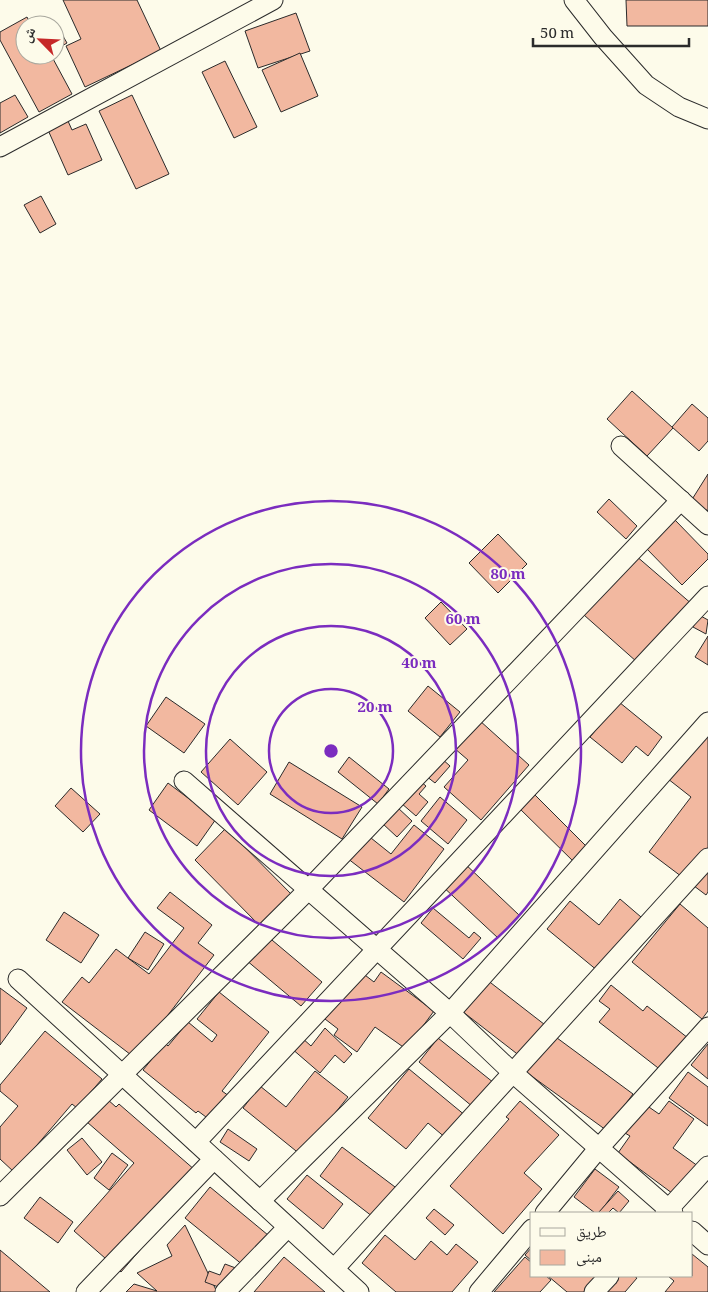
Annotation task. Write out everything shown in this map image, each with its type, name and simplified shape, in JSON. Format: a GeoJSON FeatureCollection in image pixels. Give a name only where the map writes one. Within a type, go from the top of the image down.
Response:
{"type":"FeatureCollection","features":[{"type":"Feature","properties":{"kind":"street"},"geometry":{"type":"LineString","coordinates":[[0,147],[273,0]]}},
{"type":"Feature","properties":{"kind":"street"},"geometry":{"type":"LineString","coordinates":[[574,0],[603,37],[646,85],[679,107],[708,119]]}},
{"type":"Feature","properties":{"kind":"street"},"geometry":{"type":"LineString","coordinates":[[621,446],[708,524]]}},
{"type":"Feature","properties":{"kind":"street"},"geometry":{"type":"LineString","coordinates":[[0,1196],[308,890],[681,500]]}},
{"type":"Feature","properties":{"kind":"street"},"geometry":{"type":"LineString","coordinates":[[196,1142],[708,596]]}},
{"type":"Feature","properties":{"kind":"street"},"geometry":{"type":"LineString","coordinates":[[260,1201],[450,1013],[708,722]]}},
{"type":"Feature","properties":{"kind":"street"},"geometry":{"type":"LineString","coordinates":[[184,781],[450,1013],[513,1073],[669,1212],[708,1166]]}},
{"type":"Feature","properties":{"kind":"street"},"geometry":{"type":"LineString","coordinates":[[334,1269],[708,858]]}},
{"type":"Feature","properties":{"kind":"street"},"geometry":{"type":"LineString","coordinates":[[18,979],[359,1292]]}},
{"type":"Feature","properties":{"kind":"street"},"geometry":{"type":"LineString","coordinates":[[546,1212],[598,1149],[708,1027]]}},
{"type":"Feature","properties":{"kind":"street"},"geometry":{"type":"LineString","coordinates":[[86,1292],[214,1159]]}},
{"type":"Feature","properties":{"kind":"street"},"geometry":{"type":"LineString","coordinates":[[225,1292],[288,1227]]}},
{"type":"Feature","properties":{"kind":"street"},"geometry":{"type":"LineString","coordinates":[[479,1292],[530,1231]]}},
{"type":"Feature","properties":{"kind":"street"},"geometry":{"type":"LineString","coordinates":[[693,1231],[708,1245]]}},
{"type":"Feature","properties":{"kind":"street"},"geometry":{"type":"LineString","coordinates":[[594,1292],[608,1277]]}},
{"type":"Feature","properties":{"kind":"building"},"geometry":{"type":"Polygon","coordinates":[[[63,0],[137,0],[161,51],[85,87],[66,46],[81,39],[63,0]]]}},
{"type":"Feature","properties":{"kind":"building"},"geometry":{"type":"Polygon","coordinates":[[[626,0],[708,0],[708,26],[627,26],[626,0]]]}},
{"type":"Feature","properties":{"kind":"building"},"geometry":{"type":"Polygon","coordinates":[[[296,13],[310,51],[258,68],[245,31],[296,13]]]}},
{"type":"Feature","properties":{"kind":"building"},"geometry":{"type":"Polygon","coordinates":[[[15,24],[15,65],[56,65],[72,94],[39,112],[0,40],[0,32],[15,24]]]}},
{"type":"Feature","properties":{"kind":"building"},"geometry":{"type":"Polygon","coordinates":[[[300,53],[318,96],[281,112],[262,70],[300,53]]]}},
{"type":"Feature","properties":{"kind":"building"},"geometry":{"type":"Polygon","coordinates":[[[225,61],[257,127],[234,138],[202,72],[225,61]]]}},
{"type":"Feature","properties":{"kind":"building"},"geometry":{"type":"Polygon","coordinates":[[[15,95],[28,117],[0,133],[0,103],[15,95]]]}},
{"type":"Feature","properties":{"kind":"building"},"geometry":{"type":"Polygon","coordinates":[[[132,95],[169,174],[136,189],[99,111],[132,95]]]}},
{"type":"Feature","properties":{"kind":"building"},"geometry":{"type":"Polygon","coordinates":[[[68,121],[72,130],[86,124],[102,160],[68,175],[48,130],[68,121]]]}},
{"type":"Feature","properties":{"kind":"building"},"geometry":{"type":"Polygon","coordinates":[[[41,196],[56,224],[40,233],[24,205],[41,196]]]}},
{"type":"Feature","properties":{"kind":"building"},"geometry":{"type":"Polygon","coordinates":[[[632,391],[673,428],[647,456],[607,419],[632,391]]]}},
{"type":"Feature","properties":{"kind":"building"},"geometry":{"type":"Polygon","coordinates":[[[692,404],[708,418],[708,441],[699,451],[672,427],[692,404]]]}},
{"type":"Feature","properties":{"kind":"building"},"geometry":{"type":"Polygon","coordinates":[[[708,474],[708,511],[691,501],[708,474]]]}},
{"type":"Feature","properties":{"kind":"building"},"geometry":{"type":"Polygon","coordinates":[[[609,499],[637,526],[626,539],[597,512],[609,499]]]}},
{"type":"Feature","properties":{"kind":"building"},"geometry":{"type":"Polygon","coordinates":[[[675,520],[708,554],[708,559],[682,585],[646,548],[675,520]]]}},
{"type":"Feature","properties":{"kind":"building"},"geometry":{"type":"Polygon","coordinates":[[[498,534],[527,564],[498,593],[469,563],[498,534]]]}},
{"type":"Feature","properties":{"kind":"building"},"geometry":{"type":"Polygon","coordinates":[[[635,555],[693,605],[688,610],[685,607],[637,662],[584,615],[635,555]]]}},
{"type":"Feature","properties":{"kind":"building"},"geometry":{"type":"Polygon","coordinates":[[[441,602],[467,629],[450,645],[425,618],[441,602]]]}},
{"type":"Feature","properties":{"kind":"building"},"geometry":{"type":"Polygon","coordinates":[[[699,615],[708,620],[706,634],[693,627],[699,615]]]}},
{"type":"Feature","properties":{"kind":"building"},"geometry":{"type":"Polygon","coordinates":[[[708,636],[708,665],[695,657],[708,636]]]}},
{"type":"Feature","properties":{"kind":"building"},"geometry":{"type":"Polygon","coordinates":[[[428,686],[460,712],[440,737],[408,711],[428,686]]]}},
{"type":"Feature","properties":{"kind":"building"},"geometry":{"type":"Polygon","coordinates":[[[166,697],[205,724],[184,753],[146,726],[166,697]]]}},
{"type":"Feature","properties":{"kind":"building"},"geometry":{"type":"Polygon","coordinates":[[[619,702],[662,737],[648,756],[636,746],[622,763],[590,737],[619,702]]]}},
{"type":"Feature","properties":{"kind":"building"},"geometry":{"type":"Polygon","coordinates":[[[479,720],[529,765],[481,820],[444,787],[468,760],[454,748],[479,720]]]}},
{"type":"Feature","properties":{"kind":"building"},"geometry":{"type":"Polygon","coordinates":[[[708,728],[708,892],[706,895],[649,852],[691,797],[663,775],[708,728]]]}},
{"type":"Feature","properties":{"kind":"building"},"geometry":{"type":"Polygon","coordinates":[[[230,739],[267,772],[238,805],[201,772],[230,739]]]}},
{"type":"Feature","properties":{"kind":"building"},"geometry":{"type":"Polygon","coordinates":[[[349,757],[389,789],[378,804],[338,772],[349,757]]]}},
{"type":"Feature","properties":{"kind":"building"},"geometry":{"type":"Polygon","coordinates":[[[441,758],[450,766],[435,783],[426,776],[441,758]]]}},
{"type":"Feature","properties":{"kind":"building"},"geometry":{"type":"Polygon","coordinates":[[[289,762],[362,807],[342,839],[270,794],[289,762]]]}},
{"type":"Feature","properties":{"kind":"building"},"geometry":{"type":"Polygon","coordinates":[[[420,781],[426,786],[419,794],[428,802],[416,816],[401,803],[420,781]]]}},
{"type":"Feature","properties":{"kind":"building"},"geometry":{"type":"Polygon","coordinates":[[[168,783],[216,819],[197,846],[149,810],[168,783]]]}},
{"type":"Feature","properties":{"kind":"building"},"geometry":{"type":"Polygon","coordinates":[[[71,788],[100,814],[83,832],[55,806],[71,788]]]}},
{"type":"Feature","properties":{"kind":"building"},"geometry":{"type":"Polygon","coordinates":[[[531,791],[591,851],[577,865],[517,806],[531,791]]]}},
{"type":"Feature","properties":{"kind":"building"},"geometry":{"type":"Polygon","coordinates":[[[440,797],[467,820],[448,844],[421,821],[440,797]]]}},
{"type":"Feature","properties":{"kind":"building"},"geometry":{"type":"Polygon","coordinates":[[[397,807],[412,821],[397,837],[382,823],[397,807]]]}},
{"type":"Feature","properties":{"kind":"building"},"geometry":{"type":"Polygon","coordinates":[[[414,825],[444,849],[404,902],[347,858],[366,834],[391,854],[414,825]]]}},
{"type":"Feature","properties":{"kind":"building"},"geometry":{"type":"Polygon","coordinates":[[[226,828],[295,898],[284,909],[280,904],[259,925],[195,860],[226,828]]]}},
{"type":"Feature","properties":{"kind":"building"},"geometry":{"type":"Polygon","coordinates":[[[462,861],[519,915],[498,938],[440,884],[462,861]]]}},
{"type":"Feature","properties":{"kind":"building"},"geometry":{"type":"Polygon","coordinates":[[[170,892],[212,925],[198,943],[214,955],[135,1058],[62,1002],[82,977],[89,983],[116,949],[149,974],[184,928],[157,908],[170,892]]]}},
{"type":"Feature","properties":{"kind":"building"},"geometry":{"type":"Polygon","coordinates":[[[620,899],[648,923],[604,976],[547,929],[570,901],[599,925],[620,899]]]}},
{"type":"Feature","properties":{"kind":"building"},"geometry":{"type":"Polygon","coordinates":[[[680,904],[708,928],[708,1011],[702,1019],[632,962],[680,904]]]}},
{"type":"Feature","properties":{"kind":"building"},"geometry":{"type":"Polygon","coordinates":[[[433,908],[469,938],[474,932],[481,938],[463,959],[421,923],[433,908]]]}},
{"type":"Feature","properties":{"kind":"building"},"geometry":{"type":"Polygon","coordinates":[[[64,912],[99,935],[81,963],[46,940],[64,912]]]}},
{"type":"Feature","properties":{"kind":"building"},"geometry":{"type":"Polygon","coordinates":[[[145,932],[164,944],[148,970],[128,958],[145,932]]]}},
{"type":"Feature","properties":{"kind":"building"},"geometry":{"type":"Polygon","coordinates":[[[266,935],[322,982],[301,1006],[246,960],[266,935]]]}},
{"type":"Feature","properties":{"kind":"building"},"geometry":{"type":"Polygon","coordinates":[[[361,972],[374,982],[381,972],[434,1011],[406,1049],[375,1027],[357,1052],[334,1035],[338,1029],[325,1019],[361,972]]]}},
{"type":"Feature","properties":{"kind":"building"},"geometry":{"type":"Polygon","coordinates":[[[482,976],[549,1028],[525,1060],[458,1008],[482,976]]]}},
{"type":"Feature","properties":{"kind":"building"},"geometry":{"type":"Polygon","coordinates":[[[611,985],[643,1011],[647,1006],[688,1038],[662,1071],[599,1022],[610,1009],[599,1001],[611,985]]]}},
{"type":"Feature","properties":{"kind":"building"},"geometry":{"type":"Polygon","coordinates":[[[0,988],[27,1008],[0,1045],[0,988]]]}},
{"type":"Feature","properties":{"kind":"building"},"geometry":{"type":"Polygon","coordinates":[[[219,992],[269,1032],[222,1091],[229,1096],[210,1120],[198,1111],[196,1113],[143,1070],[165,1043],[168,1046],[188,1022],[212,1042],[217,1035],[197,1019],[219,992]]]}},
{"type":"Feature","properties":{"kind":"building"},"geometry":{"type":"Polygon","coordinates":[[[325,1028],[352,1054],[344,1063],[335,1055],[320,1073],[291,1048],[301,1037],[311,1046],[325,1028]]]}},
{"type":"Feature","properties":{"kind":"building"},"geometry":{"type":"Polygon","coordinates":[[[45,1031],[102,1079],[77,1108],[72,1104],[14,1172],[0,1159],[0,1127],[18,1106],[0,1091],[0,1085],[45,1031]]]}},
{"type":"Feature","properties":{"kind":"building"},"geometry":{"type":"Polygon","coordinates":[[[553,1035],[633,1094],[606,1130],[526,1072],[553,1035]]]}},
{"type":"Feature","properties":{"kind":"building"},"geometry":{"type":"Polygon","coordinates":[[[438,1038],[499,1087],[479,1112],[419,1062],[438,1038]]]}},
{"type":"Feature","properties":{"kind":"building"},"geometry":{"type":"Polygon","coordinates":[[[708,1044],[708,1079],[691,1065],[708,1044]]]}},
{"type":"Feature","properties":{"kind":"building"},"geometry":{"type":"Polygon","coordinates":[[[409,1069],[472,1121],[453,1144],[428,1123],[406,1149],[368,1118],[409,1069]]]}},
{"type":"Feature","properties":{"kind":"building"},"geometry":{"type":"Polygon","coordinates":[[[315,1071],[348,1097],[301,1155],[243,1108],[260,1086],[286,1107],[315,1071]]]}},
{"type":"Feature","properties":{"kind":"building"},"geometry":{"type":"Polygon","coordinates":[[[688,1072],[708,1087],[708,1126],[669,1098],[688,1072]]]}},
{"type":"Feature","properties":{"kind":"building"},"geometry":{"type":"Polygon","coordinates":[[[107,1099],[116,1107],[119,1104],[203,1177],[121,1272],[74,1231],[134,1163],[87,1122],[107,1099]]]}},
{"type":"Feature","properties":{"kind":"building"},"geometry":{"type":"Polygon","coordinates":[[[520,1101],[559,1135],[524,1173],[542,1189],[503,1234],[450,1186],[509,1119],[506,1117],[520,1101]]]}},
{"type":"Feature","properties":{"kind":"building"},"geometry":{"type":"Polygon","coordinates":[[[669,1101],[694,1119],[673,1148],[702,1169],[680,1199],[618,1153],[630,1136],[625,1133],[646,1105],[659,1114],[669,1101]]]}},
{"type":"Feature","properties":{"kind":"building"},"geometry":{"type":"Polygon","coordinates":[[[228,1129],[257,1149],[249,1161],[220,1142],[228,1129]]]}},
{"type":"Feature","properties":{"kind":"building"},"geometry":{"type":"Polygon","coordinates":[[[82,1138],[102,1162],[87,1175],[67,1150],[82,1138]]]}},
{"type":"Feature","properties":{"kind":"building"},"geometry":{"type":"Polygon","coordinates":[[[342,1147],[399,1190],[377,1220],[320,1176],[342,1147]]]}},
{"type":"Feature","properties":{"kind":"building"},"geometry":{"type":"Polygon","coordinates":[[[112,1153],[128,1165],[109,1190],[94,1178],[112,1153]]]}},
{"type":"Feature","properties":{"kind":"building"},"geometry":{"type":"Polygon","coordinates":[[[595,1169],[619,1187],[600,1212],[594,1212],[574,1197],[595,1169]]]}},
{"type":"Feature","properties":{"kind":"building"},"geometry":{"type":"Polygon","coordinates":[[[307,1175],[343,1204],[323,1229],[287,1199],[307,1175]]]}},
{"type":"Feature","properties":{"kind":"building"},"geometry":{"type":"Polygon","coordinates":[[[210,1187],[274,1240],[249,1270],[185,1218],[210,1187]]]}},
{"type":"Feature","properties":{"kind":"building"},"geometry":{"type":"Polygon","coordinates":[[[618,1191],[629,1201],[620,1212],[613,1208],[609,1212],[599,1212],[618,1191]]]}},
{"type":"Feature","properties":{"kind":"building"},"geometry":{"type":"Polygon","coordinates":[[[40,1197],[73,1222],[58,1243],[24,1218],[40,1197]]]}},
{"type":"Feature","properties":{"kind":"building"},"geometry":{"type":"Polygon","coordinates":[[[434,1209],[454,1225],[445,1235],[426,1218],[434,1209]]]}},
{"type":"Feature","properties":{"kind":"building"},"geometry":{"type":"Polygon","coordinates":[[[185,1225],[217,1292],[126,1292],[134,1284],[157,1291],[137,1273],[172,1256],[167,1245],[185,1225]]]}},
{"type":"Feature","properties":{"kind":"building"},"geometry":{"type":"Polygon","coordinates":[[[385,1235],[415,1260],[431,1241],[447,1255],[456,1244],[478,1262],[452,1292],[396,1292],[362,1263],[385,1235]]]}},
{"type":"Feature","properties":{"kind":"building"},"geometry":{"type":"Polygon","coordinates":[[[530,1249],[530,1259],[525,1255],[530,1249]]]}},
{"type":"Feature","properties":{"kind":"building"},"geometry":{"type":"Polygon","coordinates":[[[0,1250],[50,1292],[0,1292],[0,1250]]]}},
{"type":"Feature","properties":{"kind":"building"},"geometry":{"type":"Polygon","coordinates":[[[693,1255],[708,1267],[708,1292],[665,1292],[674,1281],[669,1277],[693,1277],[693,1255]]]}},
{"type":"Feature","properties":{"kind":"building"},"geometry":{"type":"Polygon","coordinates":[[[284,1257],[325,1292],[254,1292],[284,1257]]]}},
{"type":"Feature","properties":{"kind":"building"},"geometry":{"type":"Polygon","coordinates":[[[525,1257],[530,1261],[530,1277],[547,1277],[551,1280],[540,1292],[494,1292],[525,1257]]]}},
{"type":"Feature","properties":{"kind":"building"},"geometry":{"type":"Polygon","coordinates":[[[225,1264],[241,1270],[232,1292],[205,1282],[209,1271],[220,1275],[225,1264]]]}},
{"type":"Feature","properties":{"kind":"building"},"geometry":{"type":"Polygon","coordinates":[[[549,1277],[637,1278],[625,1292],[567,1292],[549,1277]]]}}]}
